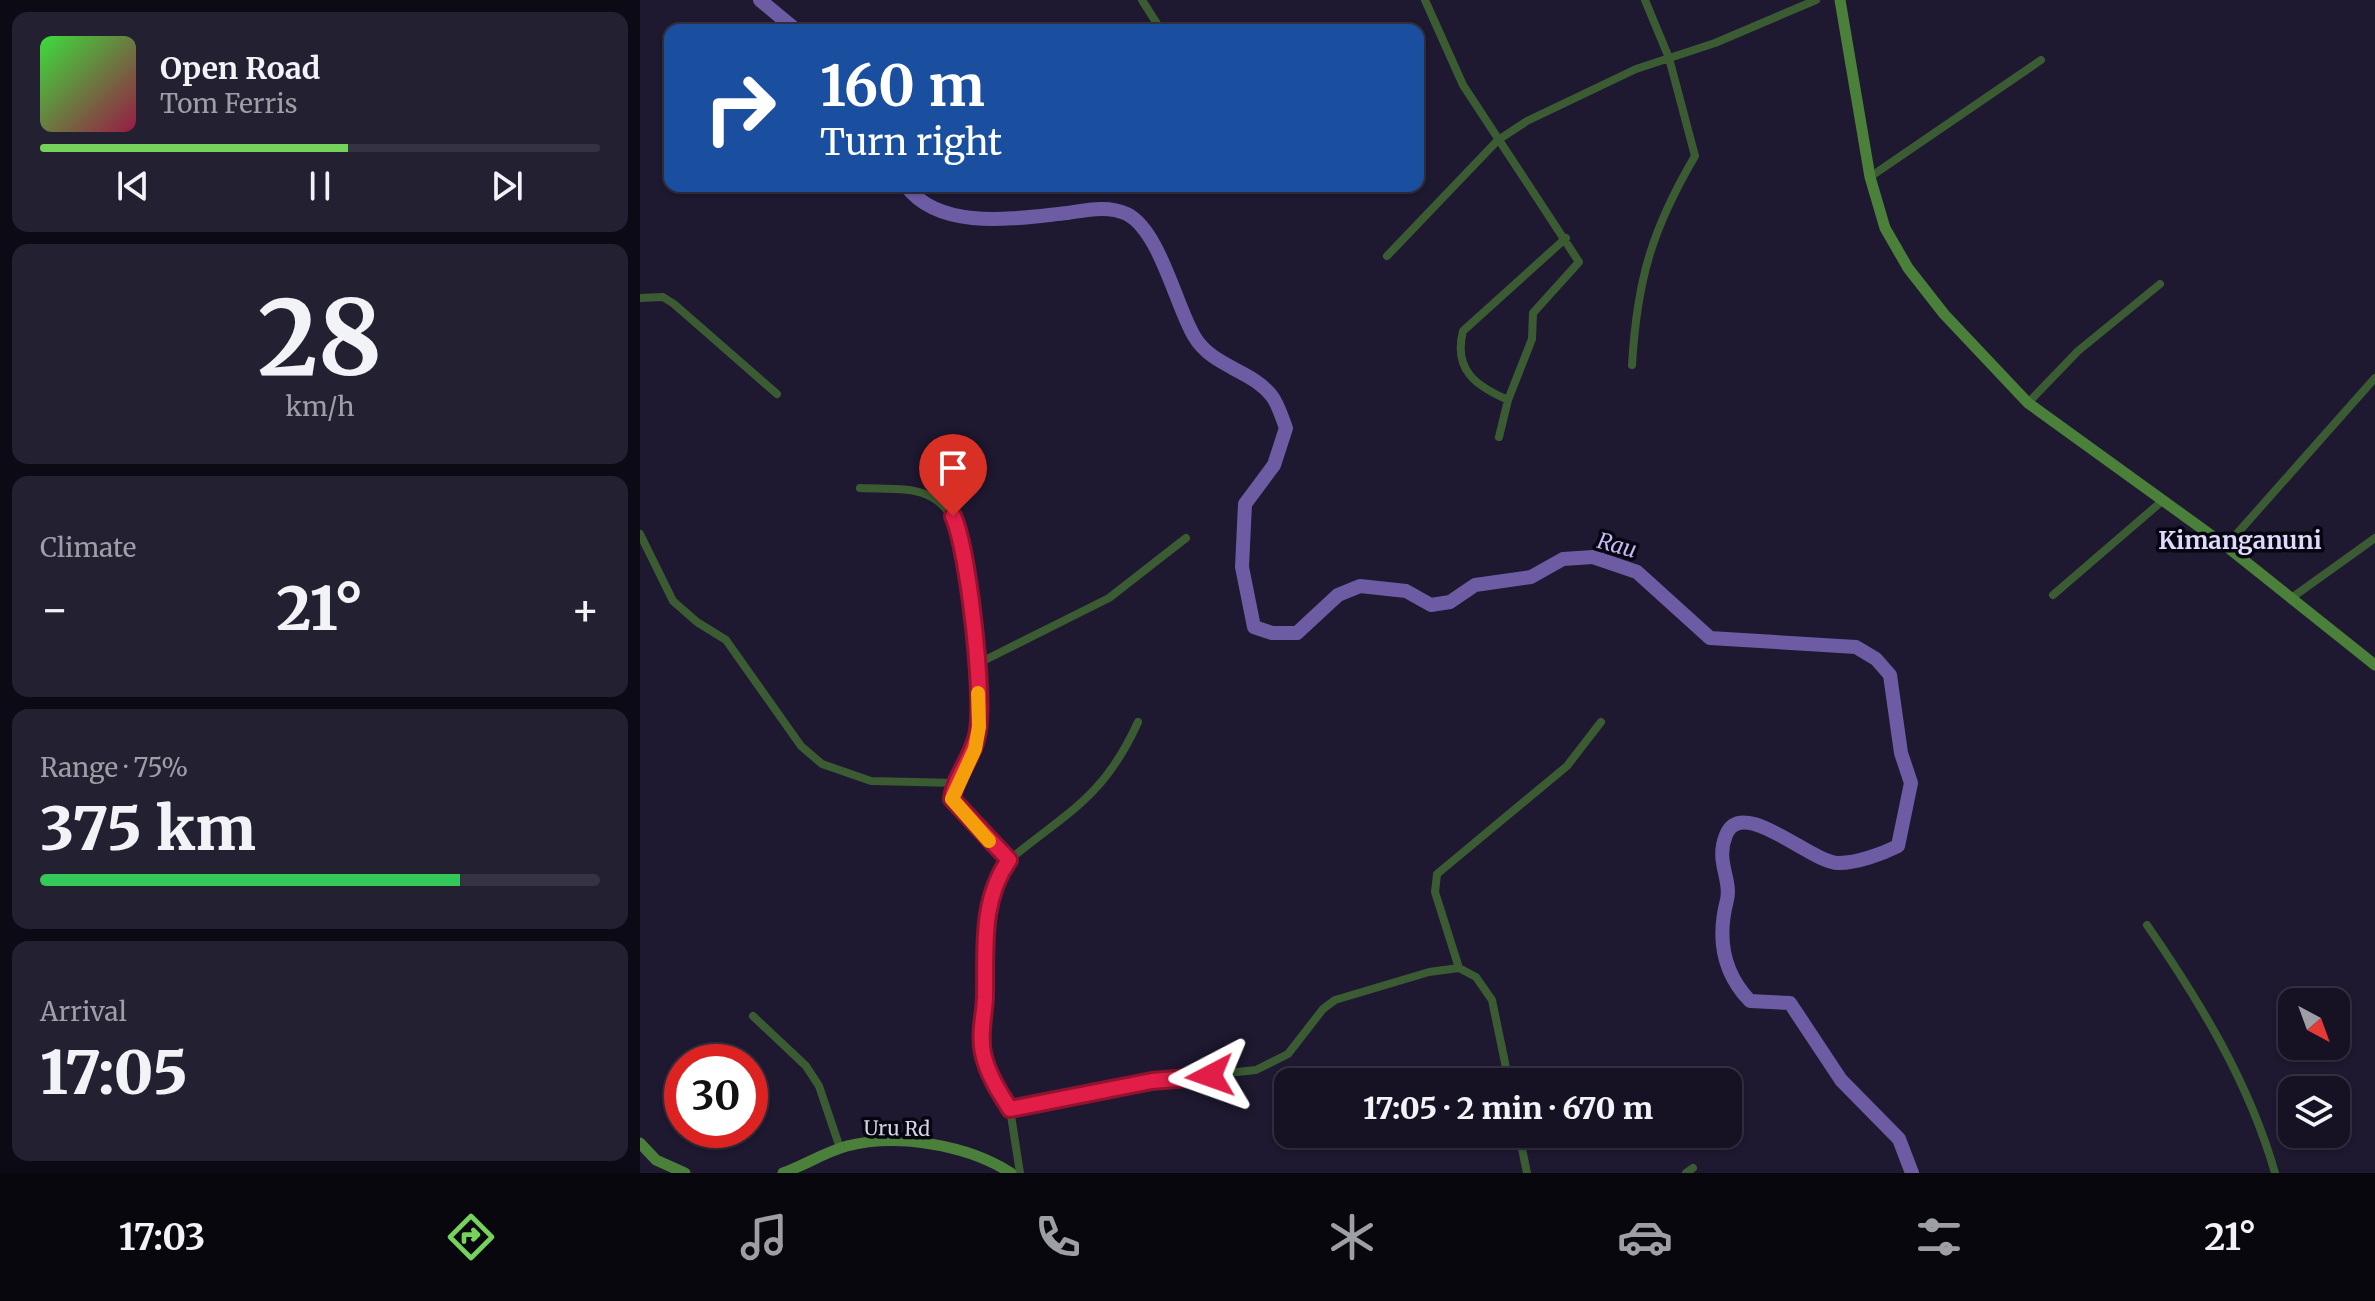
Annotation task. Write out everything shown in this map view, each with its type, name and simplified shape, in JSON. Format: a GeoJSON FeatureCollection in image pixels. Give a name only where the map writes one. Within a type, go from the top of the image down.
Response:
{"type":"FeatureCollection","features":[{"type":"Feature","properties":{"kind":"street"},"geometry":{"type":"LineString","coordinates":[[1142,0],[1157,24]]}},
{"type":"Feature","properties":{"kind":"street"},"geometry":{"type":"LineString","coordinates":[[1425,0],[1463,85],[1566,238],[1578,265],[1533,313],[1532,339],[1508,400],[1499,437]]}},
{"type":"Feature","properties":{"kind":"street"},"geometry":{"type":"LineString","coordinates":[[1632,365],[1635,318],[1652,240],[1669,201],[1695,156],[1669,58],[1645,0]]}},
{"type":"Feature","properties":{"kind":"street"},"geometry":{"type":"LineString","coordinates":[[1387,256],[1498,140],[1578,95],[1715,43],[1816,0]]}},
{"type":"Feature","properties":{"kind":"street"},"geometry":{"type":"LineString","coordinates":[[1840,0],[1870,177],[1885,228],[1908,268],[1944,314],[2028,403],[2226,546],[2375,665]]}},
{"type":"Feature","properties":{"kind":"street"},"geometry":{"type":"LineString","coordinates":[[1870,177],[2041,60]]}},
{"type":"Feature","properties":{"kind":"street"},"geometry":{"type":"LineString","coordinates":[[1508,400],[1476,385],[1468,375],[1460,359],[1463,331],[1566,238]]}},
{"type":"Feature","properties":{"kind":"street"},"geometry":{"type":"LineString","coordinates":[[2028,403],[2078,351],[2160,284]]}},
{"type":"Feature","properties":{"kind":"street"},"geometry":{"type":"LineString","coordinates":[[640,298],[663,297],[674,304],[777,394]]}},
{"type":"Feature","properties":{"kind":"street"},"geometry":{"type":"LineString","coordinates":[[2226,546],[2375,378]]}},
{"type":"Feature","properties":{"kind":"street"},"geometry":{"type":"LineString","coordinates":[[860,488],[913,490],[932,495],[953,516],[966,559],[979,727],[975,749],[952,795],[956,807],[1009,860]]}},
{"type":"Feature","properties":{"kind":"street"},"geometry":{"type":"LineString","coordinates":[[2053,595],[2161,502]]}},
{"type":"Feature","properties":{"kind":"street"},"geometry":{"type":"LineString","coordinates":[[640,534],[673,601],[683,612],[726,640],[801,746],[822,764],[871,781],[957,783]]}},
{"type":"Feature","properties":{"kind":"street"},"geometry":{"type":"LineString","coordinates":[[975,665],[1109,598],[1186,538]]}},
{"type":"Feature","properties":{"kind":"street"},"geometry":{"type":"LineString","coordinates":[[2290,599],[2375,538]]}},
{"type":"Feature","properties":{"kind":"street"},"geometry":{"type":"LineString","coordinates":[[1020,1173],[1010,1109],[987,1067],[980,1034],[988,905],[998,875],[1009,860],[1098,789],[1113,771],[1138,722]]}},
{"type":"Feature","properties":{"kind":"street"},"geometry":{"type":"LineString","coordinates":[[1459,968],[1435,892],[1437,874],[1567,766],[1601,722]]}},
{"type":"Feature","properties":{"kind":"street"},"geometry":{"type":"LineString","coordinates":[[2147,925],[2217,1034],[2247,1097],[2275,1173]]}},
{"type":"Feature","properties":{"kind":"street"},"geometry":{"type":"LineString","coordinates":[[1010,1109],[1152,1081],[1256,1070],[1288,1054],[1335,1000],[1429,972],[1459,968],[1476,977],[1492,1000],[1506,1068]]}},
{"type":"Feature","properties":{"kind":"street"},"geometry":{"type":"LineString","coordinates":[[753,1016],[806,1066],[819,1086],[840,1148]]}},
{"type":"Feature","properties":{"kind":"street","name":"Uru Rd"},"geometry":{"type":"LineString","coordinates":[[783,1173],[840,1148],[871,1142],[936,1146],[995,1163],[1011,1173]]}},
{"type":"Feature","properties":{"kind":"street"},"geometry":{"type":"LineString","coordinates":[[640,1143],[662,1169],[685,1173]]}},
{"type":"Feature","properties":{"kind":"street"},"geometry":{"type":"LineString","coordinates":[[1522,1148],[1527,1173]]}},
{"type":"Feature","properties":{"kind":"waterway","name":"Rau"},"geometry":{"type":"LineString","coordinates":[[760,0],[789,24]]}},
{"type":"Feature","properties":{"kind":"waterway","name":"Rau"},"geometry":{"type":"LineString","coordinates":[[912,192],[921,201],[959,216],[1003,219],[1105,209],[1120,211],[1139,223],[1158,252],[1194,336],[1211,355],[1262,386],[1276,402],[1286,428],[1274,465],[1245,504],[1242,567],[1254,627],[1272,633],[1297,633],[1338,595],[1360,586],[1406,591],[1431,605],[1450,602],[1475,585],[1531,577],[1563,559],[1593,557],[1637,572],[1710,638],[1856,647],[1876,659],[1890,675],[1901,753],[1911,783],[1898,846],[1869,858],[1839,863],[1762,827],[1747,823],[1734,825],[1726,835],[1722,854],[1728,892],[1723,941],[1728,967],[1741,990],[1750,1001],[1790,1003],[1841,1080],[1899,1139],[1912,1173]]}},
{"type":"Feature","properties":{"kind":"slow traffic"},"geometry":{"type":"LineString","coordinates":[[978,693],[979,727],[975,749],[952,799],[989,841]]}},
{"type":"Feature","properties":{"kind":"district","name":"Kimanganuni"},"geometry":{"type":"Point","coordinates":[2240,540]}},
{"type":"Feature","properties":{"kind":"route"},"geometry":{"type":"LineString","coordinates":[[953,516],[961,532],[966,559],[979,727],[975,749],[952,799],[956,807],[1009,860],[998,875],[988,905],[985,1002],[980,1034],[983,1055],[992,1078],[1010,1109],[1152,1081],[1210,1076]]}}]}
